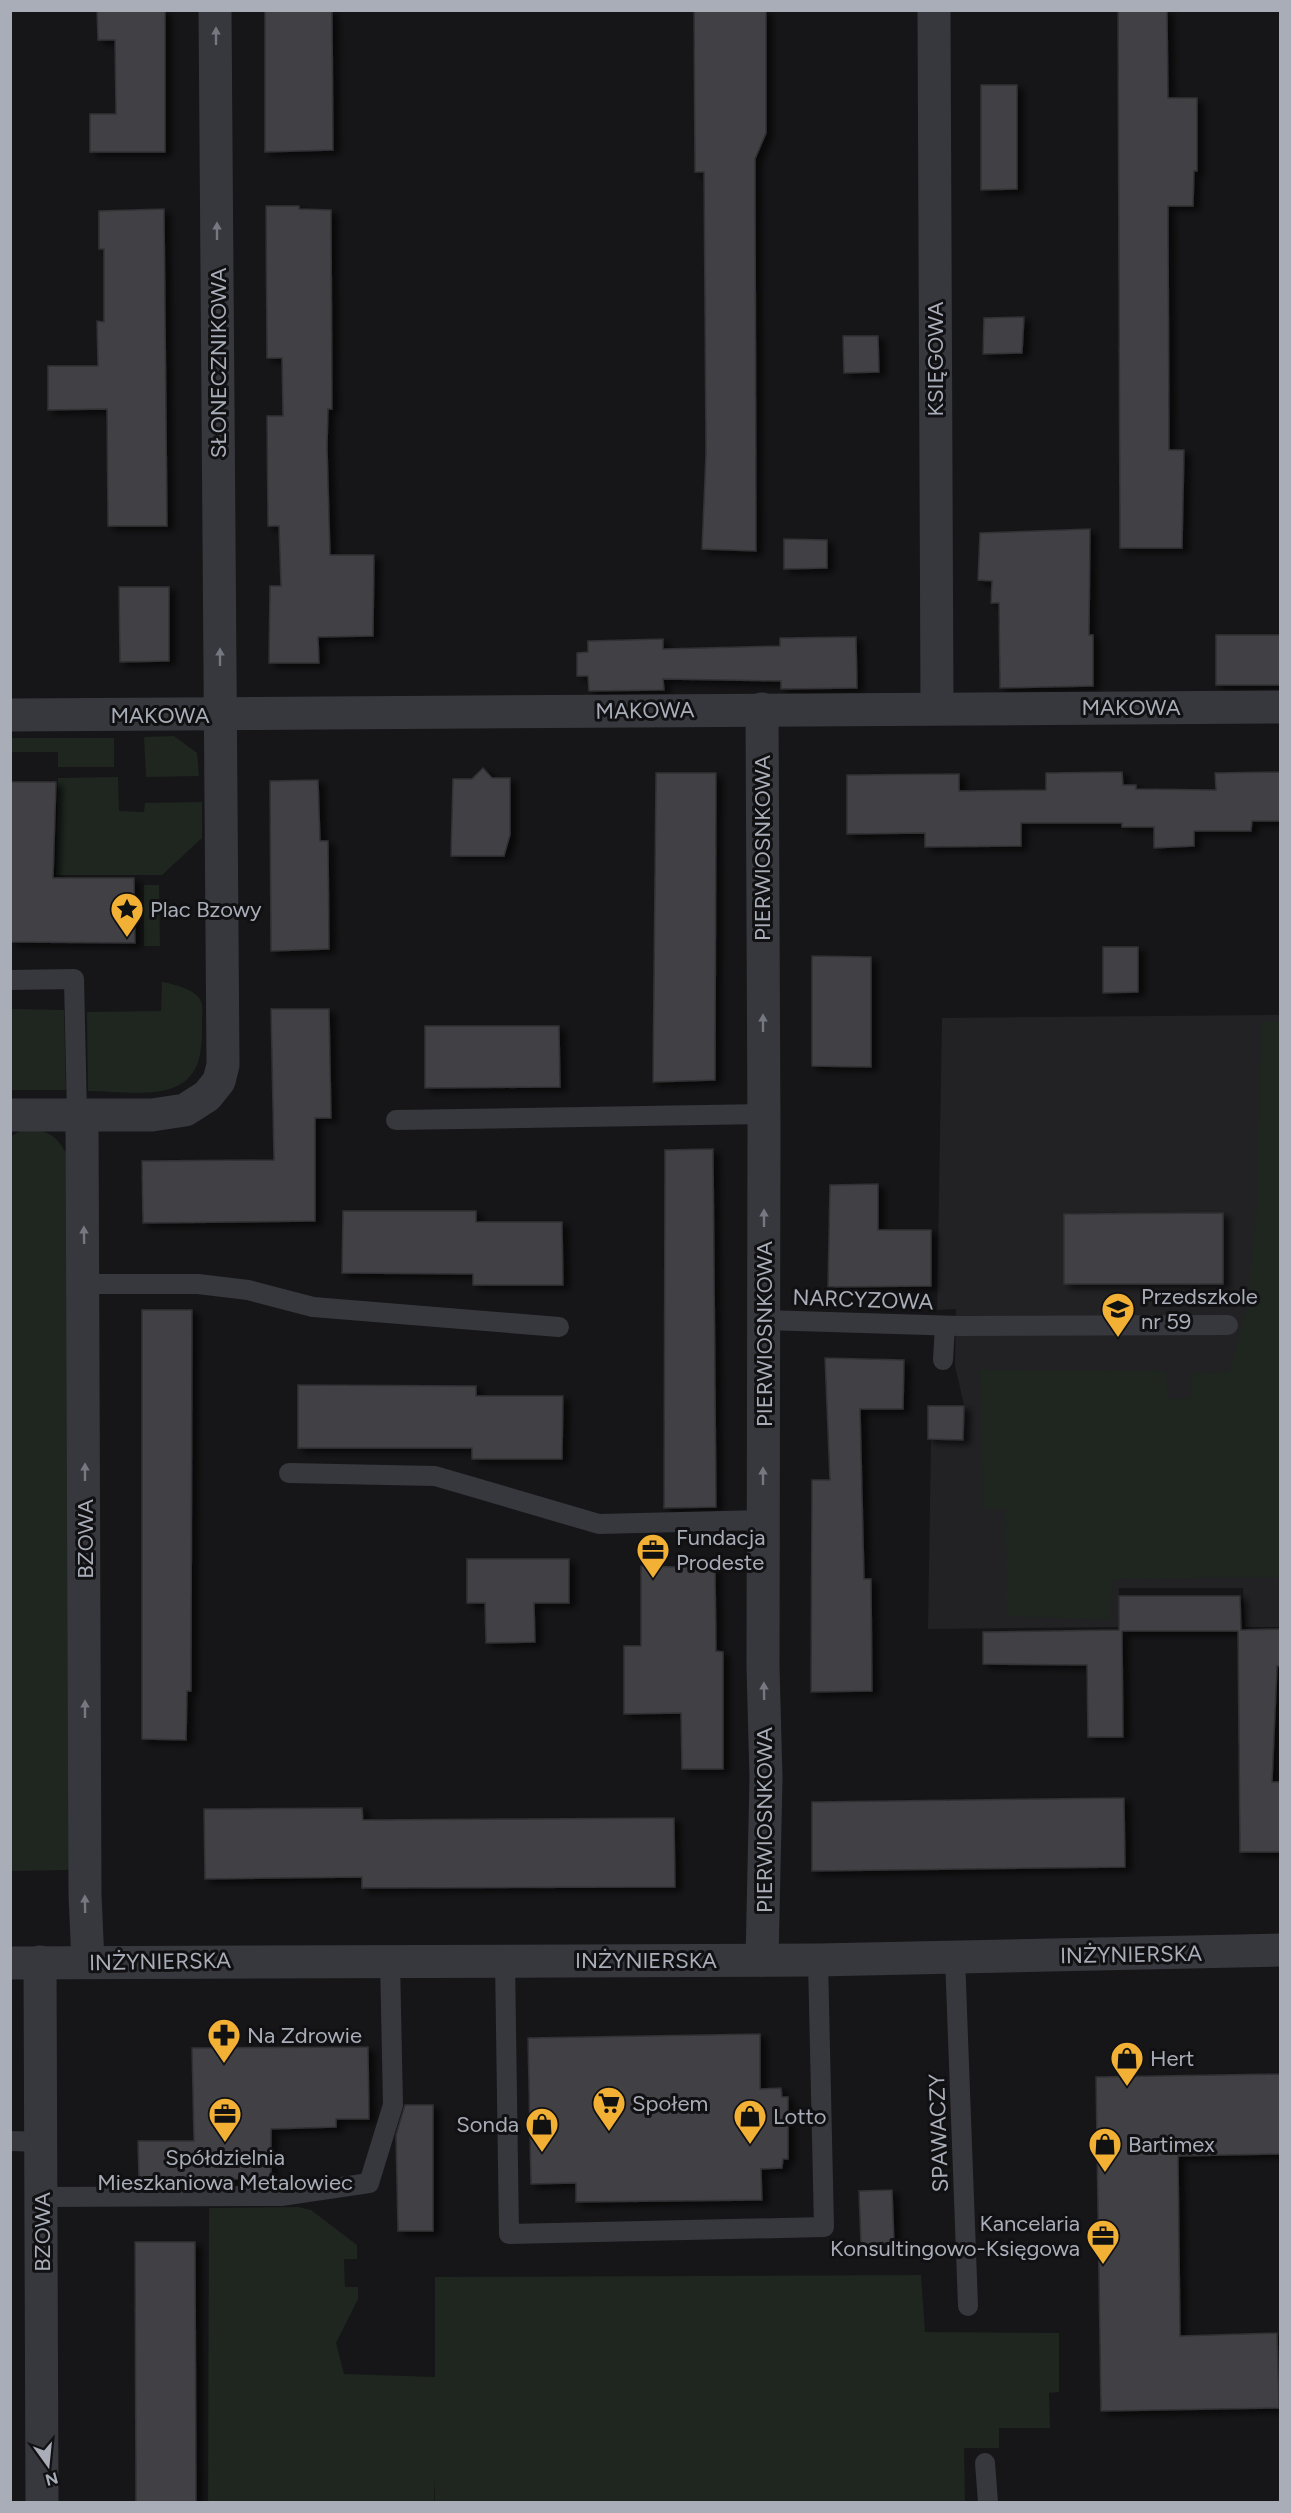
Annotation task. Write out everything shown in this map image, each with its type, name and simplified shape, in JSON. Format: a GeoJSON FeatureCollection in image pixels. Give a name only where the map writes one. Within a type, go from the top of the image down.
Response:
{"type":"FeatureCollection","features":[{"type":"Feature","properties":{"kind":"street","name":"SŁONECZNIKOWA"},"geometry":{"type":"LineString","coordinates":[[215,10],[219,715]]}},
{"type":"Feature","properties":{"kind":"street","name":"KSIĘGOWA"},"geometry":{"type":"LineString","coordinates":[[934,10],[937,707]]}},
{"type":"Feature","properties":{"kind":"street","name":"MAKOWA"},"geometry":{"type":"LineString","coordinates":[[10,715],[219,715],[937,707],[1281,707]]}},
{"type":"Feature","properties":{"kind":"street","name":"PIERWIOSNKOWA"},"geometry":{"type":"LineString","coordinates":[[762,709],[764,1114],[762,1520],[766,1778],[762,1960]]}},
{"type":"Feature","properties":{"kind":"street"},"geometry":{"type":"LineString","coordinates":[[10,1115],[152,1115],[185,1110],[207,1096],[219,1081],[224,1065],[219,715]]}},
{"type":"Feature","properties":{"kind":"street","name":"BZOWA"},"geometry":{"type":"LineString","coordinates":[[80,1115],[84,1284],[85,1895],[88,1962]]}},
{"type":"Feature","properties":{"kind":"street","name":"INŻYNIERSKA"},"geometry":{"type":"LineString","coordinates":[[25,1962],[818,1960],[1281,1950]]}},
{"type":"Feature","properties":{"kind":"street","name":"BZOWA"},"geometry":{"type":"LineString","coordinates":[[25,1962],[26,2141],[42,2197],[42,2502]]}},
{"type":"Feature","properties":{"kind":"lane"},"geometry":{"type":"LineString","coordinates":[[10,980],[74,979],[80,1115]]}},
{"type":"Feature","properties":{"kind":"lane"},"geometry":{"type":"LineString","coordinates":[[396,1120],[764,1114]]}},
{"type":"Feature","properties":{"kind":"lane"},"geometry":{"type":"LineString","coordinates":[[84,1284],[198,1284],[248,1290],[313,1307],[560,1328]]}},
{"type":"Feature","properties":{"kind":"lane","name":"NARCYZOWA"},"geometry":{"type":"LineString","coordinates":[[764,1320],[952,1326],[1228,1325]]}},
{"type":"Feature","properties":{"kind":"lane"},"geometry":{"type":"LineString","coordinates":[[943,1360],[952,1326]]}},
{"type":"Feature","properties":{"kind":"lane"},"geometry":{"type":"LineString","coordinates":[[289,1473],[435,1476],[599,1524],[762,1520]]}},
{"type":"Feature","properties":{"kind":"lane","name":"SPAWACZY"},"geometry":{"type":"LineString","coordinates":[[955,1957],[968,2306]]}},
{"type":"Feature","properties":{"kind":"lane"},"geometry":{"type":"LineString","coordinates":[[42,2197],[281,2196],[369,2183],[393,2106],[390,1960]]}},
{"type":"Feature","properties":{"kind":"lane"},"geometry":{"type":"LineString","coordinates":[[505,1960],[509,2234],[824,2227],[818,1960]]}},
{"type":"Feature","properties":{"kind":"lane"},"geometry":{"type":"LineString","coordinates":[[985,2463],[988,2502]]}},
{"type":"Feature","properties":{"kind":"shaded area"},"geometry":{"type":"Polygon","coordinates":[[[174,736],[197,753],[199,776],[146,777],[144,737],[174,736]]]}},
{"type":"Feature","properties":{"kind":"shaded area"},"geometry":{"type":"Polygon","coordinates":[[[11,738],[114,738],[114,767],[58,767],[58,752],[11,752],[11,738]]]}},
{"type":"Feature","properties":{"kind":"shaded area"},"geometry":{"type":"Polygon","coordinates":[[[118,777],[119,811],[144,812],[145,803],[202,802],[202,838],[162,875],[56,875],[58,778],[118,777]]]}},
{"type":"Feature","properties":{"kind":"shaded area"},"geometry":{"type":"Polygon","coordinates":[[[144,885],[159,885],[160,946],[144,946],[144,885]]]}},
{"type":"Feature","properties":{"kind":"shaded area"},"geometry":{"type":"Polygon","coordinates":[[[162,982],[187,989],[202,1003],[201,1049],[191,1075],[175,1087],[156,1092],[88,1091],[87,1012],[161,1011],[162,982]]]}},
{"type":"Feature","properties":{"kind":"shaded area"},"geometry":{"type":"Polygon","coordinates":[[[11,1009],[64,1010],[66,1090],[11,1090],[11,1009]]]}},
{"type":"Feature","properties":{"kind":"shaded area","name":"Przedszkole nr 59"},"geometry":{"type":"Polygon","coordinates":[[[1280,1015],[1280,1627],[1245,1627],[1243,1588],[1119,1588],[1118,1627],[928,1629],[931,1440],[964,1441],[964,1405],[955,1366],[956,1309],[937,1310],[942,1018],[1280,1015]]]}},
{"type":"Feature","properties":{"kind":"shaded area"},"geometry":{"type":"Polygon","coordinates":[[[1261,1021],[1280,1021],[1280,1577],[1113,1579],[1109,1620],[1007,1616],[1006,1509],[983,1509],[980,1370],[1165,1371],[1169,1399],[1190,1398],[1191,1377],[1197,1373],[1229,1372],[1246,1311],[1257,1206],[1261,1021]]]}},
{"type":"Feature","properties":{"kind":"shaded area"},"geometry":{"type":"Polygon","coordinates":[[[24,1129],[41,1131],[53,1136],[70,1160],[71,1869],[67,1870],[11,1871],[10,1137],[24,1129]]]}},
{"type":"Feature","properties":{"kind":"shaded area"},"geometry":{"type":"Polygon","coordinates":[[[298,2207],[311,2210],[357,2245],[357,2259],[344,2259],[345,2287],[358,2287],[358,2299],[336,2343],[344,2374],[435,2377],[435,2277],[921,2275],[925,2332],[1059,2333],[1059,2392],[1049,2393],[1050,2428],[999,2428],[999,2448],[964,2448],[965,2502],[435,2502],[435,2476],[434,2502],[208,2502],[209,2208],[298,2207]]]}},
{"type":"Feature","properties":{"kind":"building"},"geometry":{"type":"Polygon","coordinates":[[[97,10],[165,10],[165,152],[90,152],[90,114],[116,114],[115,40],[98,40],[97,10]]]}},
{"type":"Feature","properties":{"kind":"building"},"geometry":{"type":"Polygon","coordinates":[[[265,10],[332,10],[333,150],[265,152],[265,10]]]}},
{"type":"Feature","properties":{"kind":"building"},"geometry":{"type":"Polygon","coordinates":[[[694,10],[766,10],[766,133],[755,159],[756,551],[702,549],[706,453],[704,172],[695,172],[694,10]]]}},
{"type":"Feature","properties":{"kind":"building"},"geometry":{"type":"Polygon","coordinates":[[[1118,10],[1167,10],[1168,98],[1197,98],[1197,171],[1194,171],[1193,206],[1168,206],[1169,450],[1184,450],[1182,548],[1120,548],[1118,10]]]}},
{"type":"Feature","properties":{"kind":"building"},"geometry":{"type":"Polygon","coordinates":[[[981,85],[1017,85],[1017,189],[981,190],[981,85]]]}},
{"type":"Feature","properties":{"kind":"building"},"geometry":{"type":"Polygon","coordinates":[[[266,206],[299,206],[299,209],[331,210],[332,409],[328,409],[327,447],[330,555],[374,555],[373,636],[318,637],[319,663],[269,663],[270,586],[281,586],[279,526],[268,526],[267,416],[283,416],[282,358],[267,358],[266,206]]]}},
{"type":"Feature","properties":{"kind":"building"},"geometry":{"type":"Polygon","coordinates":[[[164,209],[167,526],[108,526],[107,409],[48,410],[48,366],[98,366],[97,321],[104,322],[104,249],[99,249],[99,211],[164,209]]]}},
{"type":"Feature","properties":{"kind":"building"},"geometry":{"type":"Polygon","coordinates":[[[1024,317],[1022,353],[983,354],[984,318],[1024,317]]]}},
{"type":"Feature","properties":{"kind":"building"},"geometry":{"type":"Polygon","coordinates":[[[843,336],[878,336],[879,372],[844,373],[843,336]]]}},
{"type":"Feature","properties":{"kind":"building"},"geometry":{"type":"Polygon","coordinates":[[[1090,529],[1089,635],[1093,635],[1093,686],[1000,688],[999,603],[991,603],[992,581],[978,580],[980,533],[1090,529]]]}},
{"type":"Feature","properties":{"kind":"building"},"geometry":{"type":"Polygon","coordinates":[[[784,539],[827,540],[827,568],[784,569],[784,539]]]}},
{"type":"Feature","properties":{"kind":"building"},"geometry":{"type":"Polygon","coordinates":[[[119,587],[169,587],[169,661],[120,662],[119,587]]]}},
{"type":"Feature","properties":{"kind":"building"},"geometry":{"type":"Polygon","coordinates":[[[1216,635],[1281,635],[1281,685],[1216,685],[1216,635]]]}},
{"type":"Feature","properties":{"kind":"building"},"geometry":{"type":"Polygon","coordinates":[[[856,637],[857,688],[781,689],[781,681],[663,679],[664,690],[589,691],[588,676],[577,676],[577,653],[588,652],[588,641],[663,639],[663,649],[780,646],[780,638],[856,637]]]}},
{"type":"Feature","properties":{"kind":"building"},"geometry":{"type":"Polygon","coordinates":[[[483,768],[492,778],[510,778],[510,835],[504,856],[451,856],[453,779],[472,779],[483,768]]]}},
{"type":"Feature","properties":{"kind":"building"},"geometry":{"type":"Polygon","coordinates":[[[1122,772],[1123,785],[1136,785],[1136,789],[1216,790],[1215,773],[1281,772],[1281,821],[1252,821],[1251,831],[1194,831],[1194,846],[1154,848],[1154,827],[1122,827],[1122,823],[1021,823],[1021,846],[925,847],[925,833],[847,834],[847,775],[959,774],[959,791],[1046,790],[1046,773],[1122,772]]]}},
{"type":"Feature","properties":{"kind":"building"},"geometry":{"type":"Polygon","coordinates":[[[656,773],[716,773],[715,1080],[653,1082],[656,773]]]}},
{"type":"Feature","properties":{"kind":"building"},"geometry":{"type":"Polygon","coordinates":[[[318,780],[320,841],[328,841],[329,949],[271,951],[270,781],[318,780]]]}},
{"type":"Feature","properties":{"kind":"building"},"geometry":{"type":"Polygon","coordinates":[[[10,782],[56,782],[53,878],[134,878],[135,943],[10,942],[10,782]]]}},
{"type":"Feature","properties":{"kind":"building"},"geometry":{"type":"Polygon","coordinates":[[[1103,947],[1138,947],[1138,992],[1103,993],[1103,947]]]}},
{"type":"Feature","properties":{"kind":"building"},"geometry":{"type":"Polygon","coordinates":[[[812,956],[871,957],[871,1067],[812,1066],[812,956]]]}},
{"type":"Feature","properties":{"kind":"building"},"geometry":{"type":"Polygon","coordinates":[[[271,1009],[329,1009],[331,1118],[315,1118],[315,1221],[143,1223],[142,1161],[274,1160],[271,1009]]]}},
{"type":"Feature","properties":{"kind":"building"},"geometry":{"type":"Polygon","coordinates":[[[425,1026],[559,1026],[560,1087],[425,1088],[425,1026]]]}},
{"type":"Feature","properties":{"kind":"building"},"geometry":{"type":"Polygon","coordinates":[[[713,1149],[716,1507],[664,1508],[665,1150],[713,1149]]]}},
{"type":"Feature","properties":{"kind":"building"},"geometry":{"type":"Polygon","coordinates":[[[878,1184],[878,1230],[931,1230],[931,1286],[828,1287],[830,1185],[878,1184]]]}},
{"type":"Feature","properties":{"kind":"building"},"geometry":{"type":"Polygon","coordinates":[[[343,1211],[476,1211],[476,1222],[562,1222],[563,1285],[473,1285],[473,1274],[342,1273],[343,1211]]]}},
{"type":"Feature","properties":{"kind":"building"},"geometry":{"type":"Polygon","coordinates":[[[1223,1213],[1223,1284],[1064,1284],[1064,1214],[1223,1213]]]}},
{"type":"Feature","properties":{"kind":"building"},"geometry":{"type":"Polygon","coordinates":[[[142,1310],[192,1310],[191,1691],[187,1691],[186,1740],[142,1739],[142,1310]]]}},
{"type":"Feature","properties":{"kind":"building"},"geometry":{"type":"Polygon","coordinates":[[[825,1358],[904,1360],[903,1409],[860,1409],[864,1579],[871,1579],[872,1691],[811,1692],[812,1480],[830,1480],[825,1358]]]}},
{"type":"Feature","properties":{"kind":"building"},"geometry":{"type":"Polygon","coordinates":[[[298,1385],[476,1386],[476,1396],[563,1396],[562,1459],[472,1459],[472,1448],[298,1448],[298,1385]]]}},
{"type":"Feature","properties":{"kind":"building"},"geometry":{"type":"Polygon","coordinates":[[[928,1406],[964,1406],[963,1440],[928,1439],[928,1406]]]}},
{"type":"Feature","properties":{"kind":"building"},"geometry":{"type":"Polygon","coordinates":[[[467,1559],[569,1559],[569,1603],[534,1603],[535,1642],[486,1643],[485,1603],[467,1603],[467,1559]]]}},
{"type":"Feature","properties":{"kind":"building"},"geometry":{"type":"Polygon","coordinates":[[[641,1566],[715,1568],[716,1651],[723,1652],[723,1769],[682,1769],[681,1713],[624,1714],[624,1646],[641,1646],[641,1566]]]}},
{"type":"Feature","properties":{"kind":"building"},"geometry":{"type":"Polygon","coordinates":[[[1119,1596],[1240,1596],[1241,1630],[1281,1629],[1281,1666],[1277,1666],[1272,1782],[1281,1782],[1281,1852],[1240,1852],[1238,1631],[1122,1631],[1123,1737],[1088,1737],[1087,1665],[983,1664],[983,1632],[1119,1630],[1119,1596]]]}},
{"type":"Feature","properties":{"kind":"building"},"geometry":{"type":"Polygon","coordinates":[[[1124,1798],[1125,1867],[812,1871],[812,1802],[1124,1798]]]}},
{"type":"Feature","properties":{"kind":"building"},"geometry":{"type":"Polygon","coordinates":[[[362,1808],[363,1820],[674,1818],[675,1887],[362,1888],[362,1877],[205,1879],[204,1809],[362,1808]]]}},
{"type":"Feature","properties":{"kind":"building"},"geometry":{"type":"Polygon","coordinates":[[[760,2034],[760,2089],[781,2088],[782,2097],[788,2097],[788,2159],[783,2159],[782,2168],[761,2169],[762,2200],[576,2202],[576,2183],[531,2184],[528,2038],[760,2034]]]}},
{"type":"Feature","properties":{"kind":"building"},"geometry":{"type":"Polygon","coordinates":[[[368,2047],[369,2119],[336,2119],[336,2127],[271,2129],[271,2179],[139,2180],[138,2141],[194,2141],[192,2048],[368,2047]]]}},
{"type":"Feature","properties":{"kind":"building"},"geometry":{"type":"Polygon","coordinates":[[[1281,2074],[1281,2154],[1178,2156],[1180,2336],[1277,2333],[1279,2408],[1101,2411],[1096,2077],[1281,2074]]]}},
{"type":"Feature","properties":{"kind":"building"},"geometry":{"type":"Polygon","coordinates":[[[405,2105],[433,2105],[433,2231],[398,2231],[396,2135],[405,2105]]]}},
{"type":"Feature","properties":{"kind":"building"},"geometry":{"type":"Polygon","coordinates":[[[892,2190],[894,2243],[861,2244],[859,2191],[892,2190]]]}},
{"type":"Feature","properties":{"kind":"building"},"geometry":{"type":"Polygon","coordinates":[[[135,2242],[195,2242],[196,2502],[136,2502],[135,2242]]]}},
{"type":"Feature","properties":{"kind":"place","name":"Plac Bzowy"},"geometry":{"type":"Point","coordinates":[127,938]}},
{"type":"Feature","properties":{"kind":"place","name":"Przedszkole nr 59"},"geometry":{"type":"Point","coordinates":[1118,1338]}},
{"type":"Feature","properties":{"kind":"place","name":"Fundacja Prodeste"},"geometry":{"type":"Point","coordinates":[653,1579]}},
{"type":"Feature","properties":{"kind":"place","name":"Na Zdrowie"},"geometry":{"type":"Point","coordinates":[224,2064]}},
{"type":"Feature","properties":{"kind":"place","name":"Hert"},"geometry":{"type":"Point","coordinates":[1127,2087]}},
{"type":"Feature","properties":{"kind":"place","name":"Społem"},"geometry":{"type":"Point","coordinates":[609,2132]}},
{"type":"Feature","properties":{"kind":"place","name":"Spółdzielnia Mieszkaniowa Metalowiec"},"geometry":{"type":"Point","coordinates":[225,2143]}},
{"type":"Feature","properties":{"kind":"place","name":"Lotto"},"geometry":{"type":"Point","coordinates":[750,2145]}},
{"type":"Feature","properties":{"kind":"place","name":"Sonda"},"geometry":{"type":"Point","coordinates":[542,2153]}},
{"type":"Feature","properties":{"kind":"place","name":"Bartimex"},"geometry":{"type":"Point","coordinates":[1105,2173]}},
{"type":"Feature","properties":{"kind":"place","name":"Kancelaria Konsultingowo-Księgowa"},"geometry":{"type":"Point","coordinates":[1103,2265]}}]}
